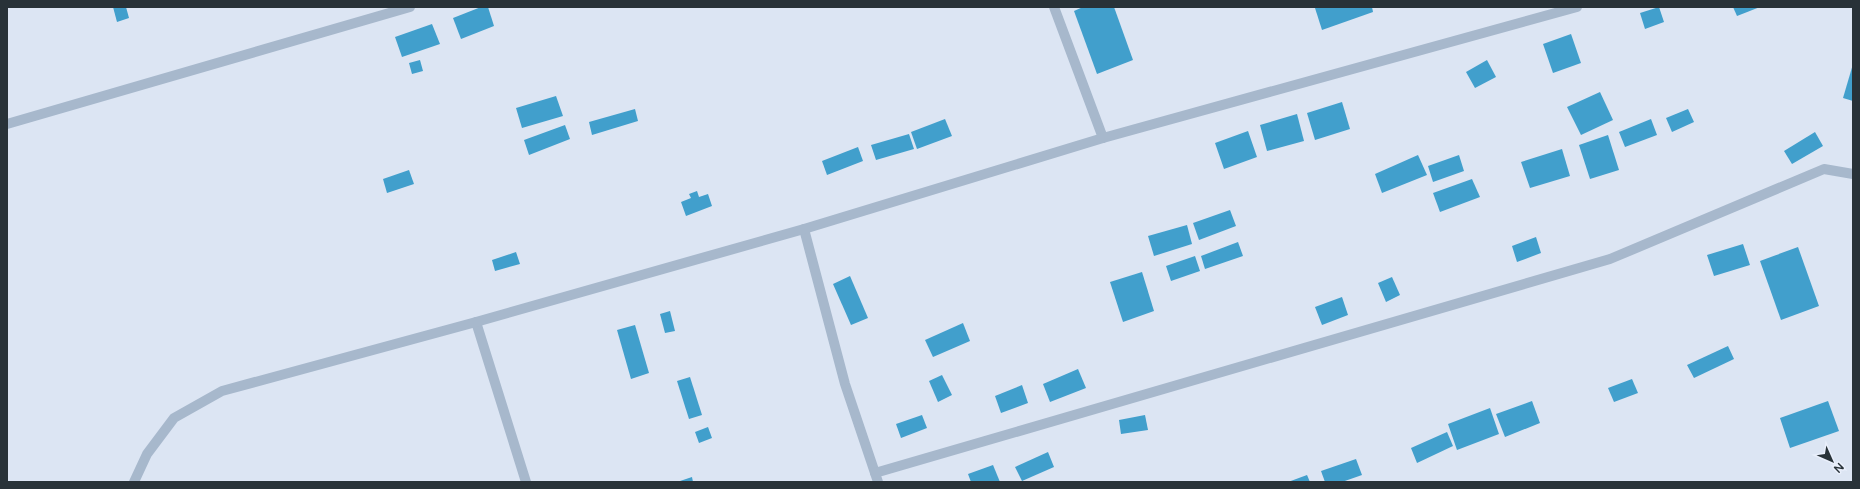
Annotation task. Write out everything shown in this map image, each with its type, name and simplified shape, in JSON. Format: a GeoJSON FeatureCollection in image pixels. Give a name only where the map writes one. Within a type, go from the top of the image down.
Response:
{"type":"FeatureCollection","features":[{"type":"Feature","properties":{"kind":"street"},"geometry":{"type":"LineString","coordinates":[[7,124],[410,7]]}},
{"type":"Feature","properties":{"kind":"street"},"geometry":{"type":"LineString","coordinates":[[1054,7],[1103,138]]}},
{"type":"Feature","properties":{"kind":"street"},"geometry":{"type":"LineString","coordinates":[[134,482],[147,454],[174,418],[222,391],[476,322],[804,229],[1103,138],[1577,7]]}},
{"type":"Feature","properties":{"kind":"street"},"geometry":{"type":"LineString","coordinates":[[804,229],[846,384],[876,478],[1610,259],[1824,170],[1853,174]]}},
{"type":"Feature","properties":{"kind":"street"},"geometry":{"type":"LineString","coordinates":[[476,322],[526,482]]}},
{"type":"Feature","properties":{"kind":"building"},"geometry":{"type":"Polygon","coordinates":[[[113,7],[126,7],[129,18],[117,22],[113,7]]]}},
{"type":"Feature","properties":{"kind":"building"},"geometry":{"type":"Polygon","coordinates":[[[481,7],[488,7],[494,26],[461,39],[453,18],[481,7]]]}},
{"type":"Feature","properties":{"kind":"building"},"geometry":{"type":"Polygon","coordinates":[[[1083,7],[1114,7],[1133,60],[1097,74],[1074,11],[1083,7]]]}},
{"type":"Feature","properties":{"kind":"building"},"geometry":{"type":"Polygon","coordinates":[[[1372,7],[1373,12],[1322,30],[1315,8],[1372,7]]]}},
{"type":"Feature","properties":{"kind":"building"},"geometry":{"type":"Polygon","coordinates":[[[1659,7],[1664,22],[1645,29],[1640,13],[1659,7]]]}},
{"type":"Feature","properties":{"kind":"building"},"geometry":{"type":"Polygon","coordinates":[[[1733,7],[1760,7],[1737,16],[1733,7]]]}},
{"type":"Feature","properties":{"kind":"building"},"geometry":{"type":"Polygon","coordinates":[[[432,24],[440,44],[402,57],[395,37],[432,24]]]}},
{"type":"Feature","properties":{"kind":"building"},"geometry":{"type":"Polygon","coordinates":[[[1571,34],[1581,63],[1553,73],[1543,44],[1571,34]]]}},
{"type":"Feature","properties":{"kind":"building"},"geometry":{"type":"Polygon","coordinates":[[[420,60],[423,71],[412,74],[409,63],[420,60]]]}},
{"type":"Feature","properties":{"kind":"building"},"geometry":{"type":"Polygon","coordinates":[[[1487,60],[1496,77],[1475,88],[1466,72],[1487,60]]]}},
{"type":"Feature","properties":{"kind":"building"},"geometry":{"type":"Polygon","coordinates":[[[1853,64],[1853,101],[1843,98],[1853,64]]]}},
{"type":"Feature","properties":{"kind":"building"},"geometry":{"type":"Polygon","coordinates":[[[1600,92],[1613,120],[1581,135],[1567,107],[1600,92]]]}},
{"type":"Feature","properties":{"kind":"building"},"geometry":{"type":"Polygon","coordinates":[[[556,96],[563,116],[522,128],[516,108],[556,96]]]}},
{"type":"Feature","properties":{"kind":"building"},"geometry":{"type":"Polygon","coordinates":[[[1342,102],[1350,129],[1315,140],[1307,113],[1342,102]]]}},
{"type":"Feature","properties":{"kind":"building"},"geometry":{"type":"Polygon","coordinates":[[[635,109],[638,121],[592,135],[589,122],[635,109]]]}},
{"type":"Feature","properties":{"kind":"building"},"geometry":{"type":"Polygon","coordinates":[[[1688,109],[1694,122],[1672,132],[1666,118],[1688,109]]]}},
{"type":"Feature","properties":{"kind":"building"},"geometry":{"type":"Polygon","coordinates":[[[1297,114],[1304,141],[1267,151],[1260,125],[1297,114]]]}},
{"type":"Feature","properties":{"kind":"building"},"geometry":{"type":"Polygon","coordinates":[[[945,119],[952,136],[917,149],[911,132],[945,119]]]}},
{"type":"Feature","properties":{"kind":"building"},"geometry":{"type":"Polygon","coordinates":[[[1651,119],[1657,135],[1625,147],[1619,132],[1651,119]]]}},
{"type":"Feature","properties":{"kind":"building"},"geometry":{"type":"Polygon","coordinates":[[[565,125],[570,139],[529,155],[524,140],[565,125]]]}},
{"type":"Feature","properties":{"kind":"building"},"geometry":{"type":"Polygon","coordinates":[[[1248,131],[1257,157],[1224,169],[1215,143],[1248,131]]]}},
{"type":"Feature","properties":{"kind":"building"},"geometry":{"type":"Polygon","coordinates":[[[1815,132],[1823,146],[1792,164],[1784,151],[1815,132]]]}},
{"type":"Feature","properties":{"kind":"building"},"geometry":{"type":"Polygon","coordinates":[[[909,134],[914,149],[876,160],[871,145],[909,134]]]}},
{"type":"Feature","properties":{"kind":"building"},"geometry":{"type":"Polygon","coordinates":[[[1608,135],[1619,170],[1590,179],[1579,145],[1608,135]]]}},
{"type":"Feature","properties":{"kind":"building"},"geometry":{"type":"Polygon","coordinates":[[[858,147],[863,161],[827,175],[822,161],[858,147]]]}},
{"type":"Feature","properties":{"kind":"building"},"geometry":{"type":"Polygon","coordinates":[[[1562,149],[1570,176],[1530,188],[1521,162],[1562,149]]]}},
{"type":"Feature","properties":{"kind":"building"},"geometry":{"type":"Polygon","coordinates":[[[1418,155],[1427,175],[1382,193],[1375,174],[1418,155]]]}},
{"type":"Feature","properties":{"kind":"building"},"geometry":{"type":"Polygon","coordinates":[[[1459,155],[1464,171],[1433,182],[1428,166],[1459,155]]]}},
{"type":"Feature","properties":{"kind":"building"},"geometry":{"type":"Polygon","coordinates":[[[409,170],[414,184],[387,193],[383,179],[409,170]]]}},
{"type":"Feature","properties":{"kind":"building"},"geometry":{"type":"Polygon","coordinates":[[[1472,179],[1480,197],[1440,212],[1433,193],[1472,179]]]}},
{"type":"Feature","properties":{"kind":"building"},"geometry":{"type":"Polygon","coordinates":[[[697,191],[699,197],[708,194],[712,206],[686,216],[681,202],[691,198],[689,194],[697,191]]]}},
{"type":"Feature","properties":{"kind":"building"},"geometry":{"type":"Polygon","coordinates":[[[1230,210],[1236,226],[1199,240],[1193,223],[1230,210]]]}},
{"type":"Feature","properties":{"kind":"building"},"geometry":{"type":"Polygon","coordinates":[[[1187,225],[1192,244],[1154,256],[1148,236],[1187,225]]]}},
{"type":"Feature","properties":{"kind":"building"},"geometry":{"type":"Polygon","coordinates":[[[1536,237],[1541,253],[1517,262],[1512,246],[1536,237]]]}},
{"type":"Feature","properties":{"kind":"building"},"geometry":{"type":"Polygon","coordinates":[[[1238,242],[1243,256],[1205,269],[1201,256],[1238,242]]]}},
{"type":"Feature","properties":{"kind":"building"},"geometry":{"type":"Polygon","coordinates":[[[1743,244],[1750,265],[1714,276],[1707,255],[1743,244]]]}},
{"type":"Feature","properties":{"kind":"building"},"geometry":{"type":"Polygon","coordinates":[[[1798,247],[1819,306],[1781,320],[1760,261],[1798,247]]]}},
{"type":"Feature","properties":{"kind":"building"},"geometry":{"type":"Polygon","coordinates":[[[516,252],[520,264],[495,271],[492,260],[516,252]]]}},
{"type":"Feature","properties":{"kind":"building"},"geometry":{"type":"Polygon","coordinates":[[[1195,256],[1200,271],[1171,281],[1166,266],[1195,256]]]}},
{"type":"Feature","properties":{"kind":"building"},"geometry":{"type":"Polygon","coordinates":[[[1142,272],[1154,311],[1123,322],[1110,282],[1142,272]]]}},
{"type":"Feature","properties":{"kind":"building"},"geometry":{"type":"Polygon","coordinates":[[[850,276],[868,318],[851,325],[833,284],[850,276]]]}},
{"type":"Feature","properties":{"kind":"building"},"geometry":{"type":"Polygon","coordinates":[[[1392,277],[1400,295],[1386,302],[1378,283],[1392,277]]]}},
{"type":"Feature","properties":{"kind":"building"},"geometry":{"type":"Polygon","coordinates":[[[1342,297],[1348,315],[1322,325],[1315,307],[1342,297]]]}},
{"type":"Feature","properties":{"kind":"building"},"geometry":{"type":"Polygon","coordinates":[[[670,311],[675,331],[665,333],[660,314],[670,311]]]}},
{"type":"Feature","properties":{"kind":"building"},"geometry":{"type":"Polygon","coordinates":[[[963,323],[970,341],[933,357],[925,340],[963,323]]]}},
{"type":"Feature","properties":{"kind":"building"},"geometry":{"type":"Polygon","coordinates":[[[635,325],[649,373],[631,379],[617,330],[635,325]]]}},
{"type":"Feature","properties":{"kind":"building"},"geometry":{"type":"Polygon","coordinates":[[[1728,346],[1734,359],[1694,378],[1687,365],[1728,346]]]}},
{"type":"Feature","properties":{"kind":"building"},"geometry":{"type":"Polygon","coordinates":[[[1078,369],[1086,388],[1050,402],[1043,384],[1078,369]]]}},
{"type":"Feature","properties":{"kind":"building"},"geometry":{"type":"Polygon","coordinates":[[[942,375],[952,395],[938,402],[929,381],[942,375]]]}},
{"type":"Feature","properties":{"kind":"building"},"geometry":{"type":"Polygon","coordinates":[[[690,377],[702,415],[689,419],[677,381],[690,377]]]}},
{"type":"Feature","properties":{"kind":"building"},"geometry":{"type":"Polygon","coordinates":[[[1632,379],[1638,393],[1614,402],[1608,388],[1632,379]]]}},
{"type":"Feature","properties":{"kind":"building"},"geometry":{"type":"Polygon","coordinates":[[[1022,385],[1028,403],[1001,413],[995,396],[1022,385]]]}},
{"type":"Feature","properties":{"kind":"building"},"geometry":{"type":"Polygon","coordinates":[[[1532,401],[1540,423],[1505,437],[1496,414],[1532,401]]]}},
{"type":"Feature","properties":{"kind":"building"},"geometry":{"type":"Polygon","coordinates":[[[1828,401],[1839,431],[1790,448],[1780,418],[1828,401]]]}},
{"type":"Feature","properties":{"kind":"building"},"geometry":{"type":"Polygon","coordinates":[[[1490,408],[1499,434],[1457,450],[1448,424],[1490,408]]]}},
{"type":"Feature","properties":{"kind":"building"},"geometry":{"type":"Polygon","coordinates":[[[922,415],[927,428],[901,438],[896,424],[922,415]]]}},
{"type":"Feature","properties":{"kind":"building"},"geometry":{"type":"Polygon","coordinates":[[[1145,415],[1148,430],[1121,434],[1119,420],[1145,415]]]}},
{"type":"Feature","properties":{"kind":"building"},"geometry":{"type":"Polygon","coordinates":[[[708,427],[712,438],[699,443],[695,432],[708,427]]]}},
{"type":"Feature","properties":{"kind":"building"},"geometry":{"type":"Polygon","coordinates":[[[1447,432],[1453,446],[1417,463],[1411,448],[1447,432]]]}},
{"type":"Feature","properties":{"kind":"building"},"geometry":{"type":"Polygon","coordinates":[[[1048,452],[1054,467],[1022,481],[1015,467],[1048,452]]]}},
{"type":"Feature","properties":{"kind":"building"},"geometry":{"type":"Polygon","coordinates":[[[1356,459],[1362,475],[1342,482],[1325,482],[1321,471],[1356,459]]]}},
{"type":"Feature","properties":{"kind":"building"},"geometry":{"type":"Polygon","coordinates":[[[993,465],[1000,482],[971,482],[968,474],[993,465]]]}},
{"type":"Feature","properties":{"kind":"building"},"geometry":{"type":"Polygon","coordinates":[[[1307,475],[1310,482],[1288,482],[1307,475]]]}},
{"type":"Feature","properties":{"kind":"building"},"geometry":{"type":"Polygon","coordinates":[[[692,477],[693,482],[680,482],[680,481],[692,477]]]}}]}
